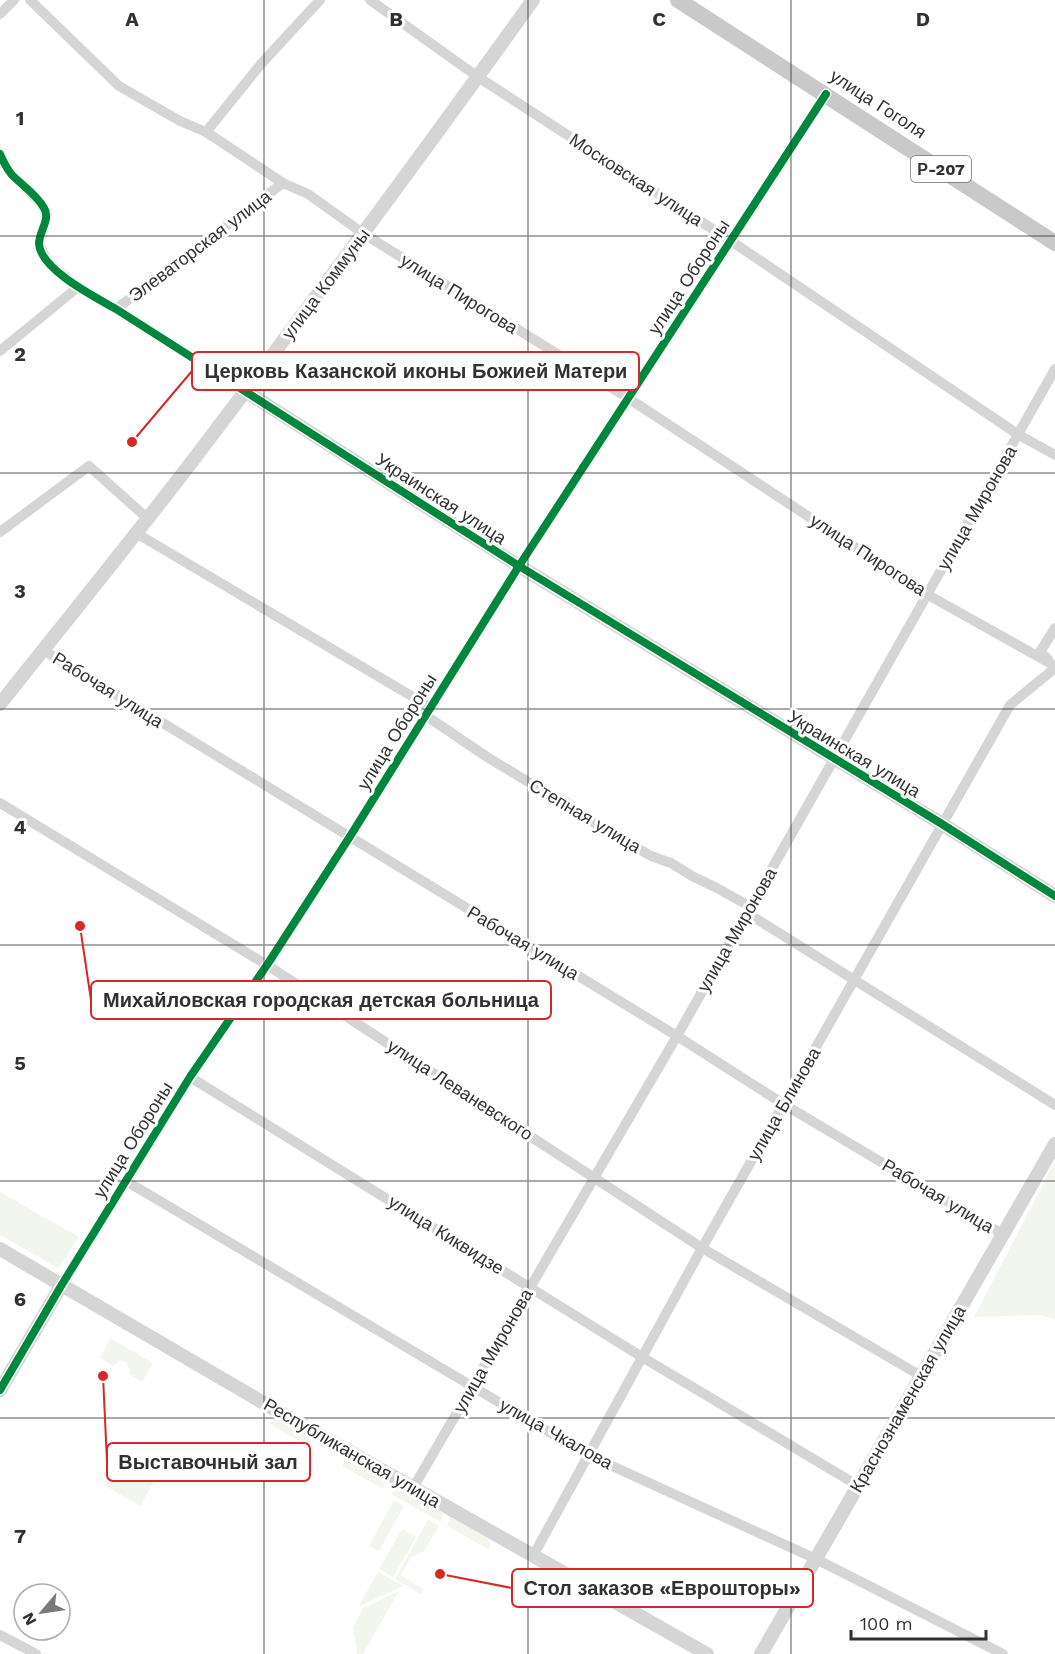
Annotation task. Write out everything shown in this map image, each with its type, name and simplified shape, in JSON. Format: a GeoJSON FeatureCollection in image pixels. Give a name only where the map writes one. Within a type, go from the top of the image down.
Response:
{"type":"FeatureCollection","features":[{"type":"Feature","properties":{"kind":"main road","name":"улица Гоголя"},"geometry":{"type":"LineString","coordinates":[[678,0],[1055,243]]}},
{"type":"Feature","properties":{"kind":"street"},"geometry":{"type":"LineString","coordinates":[[0,14],[14,0]]}},
{"type":"Feature","properties":{"kind":"street","name":"улица Пирогова"},"geometry":{"type":"LineString","coordinates":[[30,0],[119,86],[180,121],[206,132],[284,183],[308,194],[364,234],[628,398],[928,595],[1055,666]]}},
{"type":"Feature","properties":{"kind":"street"},"geometry":{"type":"LineString","coordinates":[[206,132],[261,64],[320,0]]}},
{"type":"Feature","properties":{"kind":"street","name":"Московская улица"},"geometry":{"type":"LineString","coordinates":[[370,0],[478,77],[730,241],[1019,435],[1055,455]]}},
{"type":"Feature","properties":{"kind":"street","name":"улица Коммуны"},"geometry":{"type":"LineString","coordinates":[[0,704],[148,519],[364,234],[533,0]]}},
{"type":"Feature","properties":{"kind":"street","name":"улица Обороны"},"geometry":{"type":"LineString","coordinates":[[0,1390],[61,1286],[190,1077],[267,965],[519,566],[826,94]]}},
{"type":"Feature","properties":{"kind":"street","name":"Украинская улица"},"geometry":{"type":"LineString","coordinates":[[0,154],[10,172],[44,206],[47,215],[39,244],[43,254],[48,262],[78,286],[519,566],[942,824],[1055,896]]}},
{"type":"Feature","properties":{"kind":"street","name":"Элеваторская улица"},"geometry":{"type":"LineString","coordinates":[[116,309],[284,183]]}},
{"type":"Feature","properties":{"kind":"street"},"geometry":{"type":"LineString","coordinates":[[0,351],[78,286]]}},
{"type":"Feature","properties":{"kind":"street","name":"улица Миронова"},"geometry":{"type":"LineString","coordinates":[[412,1488],[677,1036],[1055,369]]}},
{"type":"Feature","properties":{"kind":"street"},"geometry":{"type":"LineString","coordinates":[[0,532],[89,466],[148,519]]}},
{"type":"Feature","properties":{"kind":"street","name":"Степная улица"},"geometry":{"type":"LineString","coordinates":[[136,533],[427,711],[497,763],[566,802],[589,820],[651,856],[671,863],[715,887],[854,981],[1055,1105]]}},
{"type":"Feature","properties":{"kind":"street"},"geometry":{"type":"LineString","coordinates":[[1055,628],[1040,652],[1055,666]]}},
{"type":"Feature","properties":{"kind":"street","name":"Рабочая улица"},"geometry":{"type":"LineString","coordinates":[[43,650],[677,1036],[784,1105],[1004,1235]]}},
{"type":"Feature","properties":{"kind":"street","name":"улица Блинова"},"geometry":{"type":"LineString","coordinates":[[533,1556],[702,1248],[1010,705],[1055,666]]}},
{"type":"Feature","properties":{"kind":"street","name":"улица Леваневского"},"geometry":{"type":"LineString","coordinates":[[0,803],[267,965],[702,1248],[921,1376]]}},
{"type":"Feature","properties":{"kind":"street","name":"улица Киквидзе"},"geometry":{"type":"LineString","coordinates":[[190,1077],[642,1357],[857,1485]]}},
{"type":"Feature","properties":{"kind":"street","name":"Краснознаменская улица"},"geometry":{"type":"LineString","coordinates":[[761,1654],[1055,1144]]}},
{"type":"Feature","properties":{"kind":"street","name":"улица Чкалова"},"geometry":{"type":"LineString","coordinates":[[126,1182],[588,1455],[816,1559],[1003,1654]]}},
{"type":"Feature","properties":{"kind":"street","name":"Республиканская улица"},"geometry":{"type":"LineString","coordinates":[[0,1249],[412,1488],[696,1650],[707,1654]]}},
{"type":"Feature","properties":{"kind":"street"},"geometry":{"type":"LineString","coordinates":[[0,1635],[36,1654]]}},
{"type":"Feature","properties":{"kind":"shaded area"},"geometry":{"type":"Polygon","coordinates":[[[1055,1161],[1055,1320],[1041,1315],[974,1317],[1055,1161]]]}},
{"type":"Feature","properties":{"kind":"shaded area"},"geometry":{"type":"Polygon","coordinates":[[[0,1192],[79,1237],[58,1268],[0,1235],[0,1192]]]}},
{"type":"Feature","properties":{"kind":"shaded area"},"geometry":{"type":"Polygon","coordinates":[[[110,1338],[153,1363],[142,1382],[129,1374],[130,1370],[126,1362],[119,1361],[114,1366],[100,1358],[110,1338]]]}},
{"type":"Feature","properties":{"kind":"shaded area"},"geometry":{"type":"Polygon","coordinates":[[[274,1418],[308,1435],[310,1442],[308,1446],[270,1424],[274,1418]]]}},
{"type":"Feature","properties":{"kind":"shaded area"},"geometry":{"type":"Polygon","coordinates":[[[350,1460],[386,1480],[383,1489],[342,1466],[345,1461],[350,1460]]]}},
{"type":"Feature","properties":{"kind":"shaded area"},"geometry":{"type":"Polygon","coordinates":[[[118,1461],[154,1482],[140,1506],[104,1485],[118,1461]]]}},
{"type":"Feature","properties":{"kind":"shaded area"},"geometry":{"type":"Polygon","coordinates":[[[398,1487],[443,1513],[441,1522],[391,1494],[398,1487]]]}},
{"type":"Feature","properties":{"kind":"shaded area"},"geometry":{"type":"Polygon","coordinates":[[[394,1500],[404,1506],[379,1551],[369,1546],[394,1500]]]}},
{"type":"Feature","properties":{"kind":"shaded area"},"geometry":{"type":"Polygon","coordinates":[[[450,1517],[487,1538],[490,1544],[489,1550],[447,1526],[450,1517]]]}},
{"type":"Feature","properties":{"kind":"shaded area"},"geometry":{"type":"Polygon","coordinates":[[[428,1520],[439,1526],[424,1551],[411,1557],[401,1575],[424,1589],[421,1594],[395,1579],[428,1520]]]}},
{"type":"Feature","properties":{"kind":"shaded area"},"geometry":{"type":"Polygon","coordinates":[[[402,1529],[416,1537],[393,1577],[379,1569],[402,1529]]]}},
{"type":"Feature","properties":{"kind":"shaded area"},"geometry":{"type":"Polygon","coordinates":[[[378,1572],[403,1586],[358,1607],[378,1572]]]}},
{"type":"Feature","properties":{"kind":"shaded area"},"geometry":{"type":"Polygon","coordinates":[[[399,1591],[363,1654],[357,1654],[353,1627],[363,1608],[399,1591]]]}},
{"type":"Feature","properties":{"kind":"cycle path"},"geometry":{"type":"LineString","coordinates":[[0,1390],[61,1286],[190,1077],[267,965],[519,566],[826,94]]}},
{"type":"Feature","properties":{"kind":"cycle path"},"geometry":{"type":"LineString","coordinates":[[0,154],[12,175],[33,194],[44,208],[46,216],[39,244],[42,254],[70,282],[519,566],[942,824],[1055,896]]}},
{"type":"Feature","properties":{"kind":"place","name":"Церковь Казанской иконы Божией Матери"},"geometry":{"type":"Point","coordinates":[132,442]}},
{"type":"Feature","properties":{"kind":"place","name":"Михайловская городская детская больница"},"geometry":{"type":"Point","coordinates":[80,926]}},
{"type":"Feature","properties":{"kind":"place","name":"Выставочный зал"},"geometry":{"type":"Point","coordinates":[103,1376]}},
{"type":"Feature","properties":{"kind":"place","name":"Стол заказов «Еврошторы»"},"geometry":{"type":"Point","coordinates":[440,1574]}}]}
